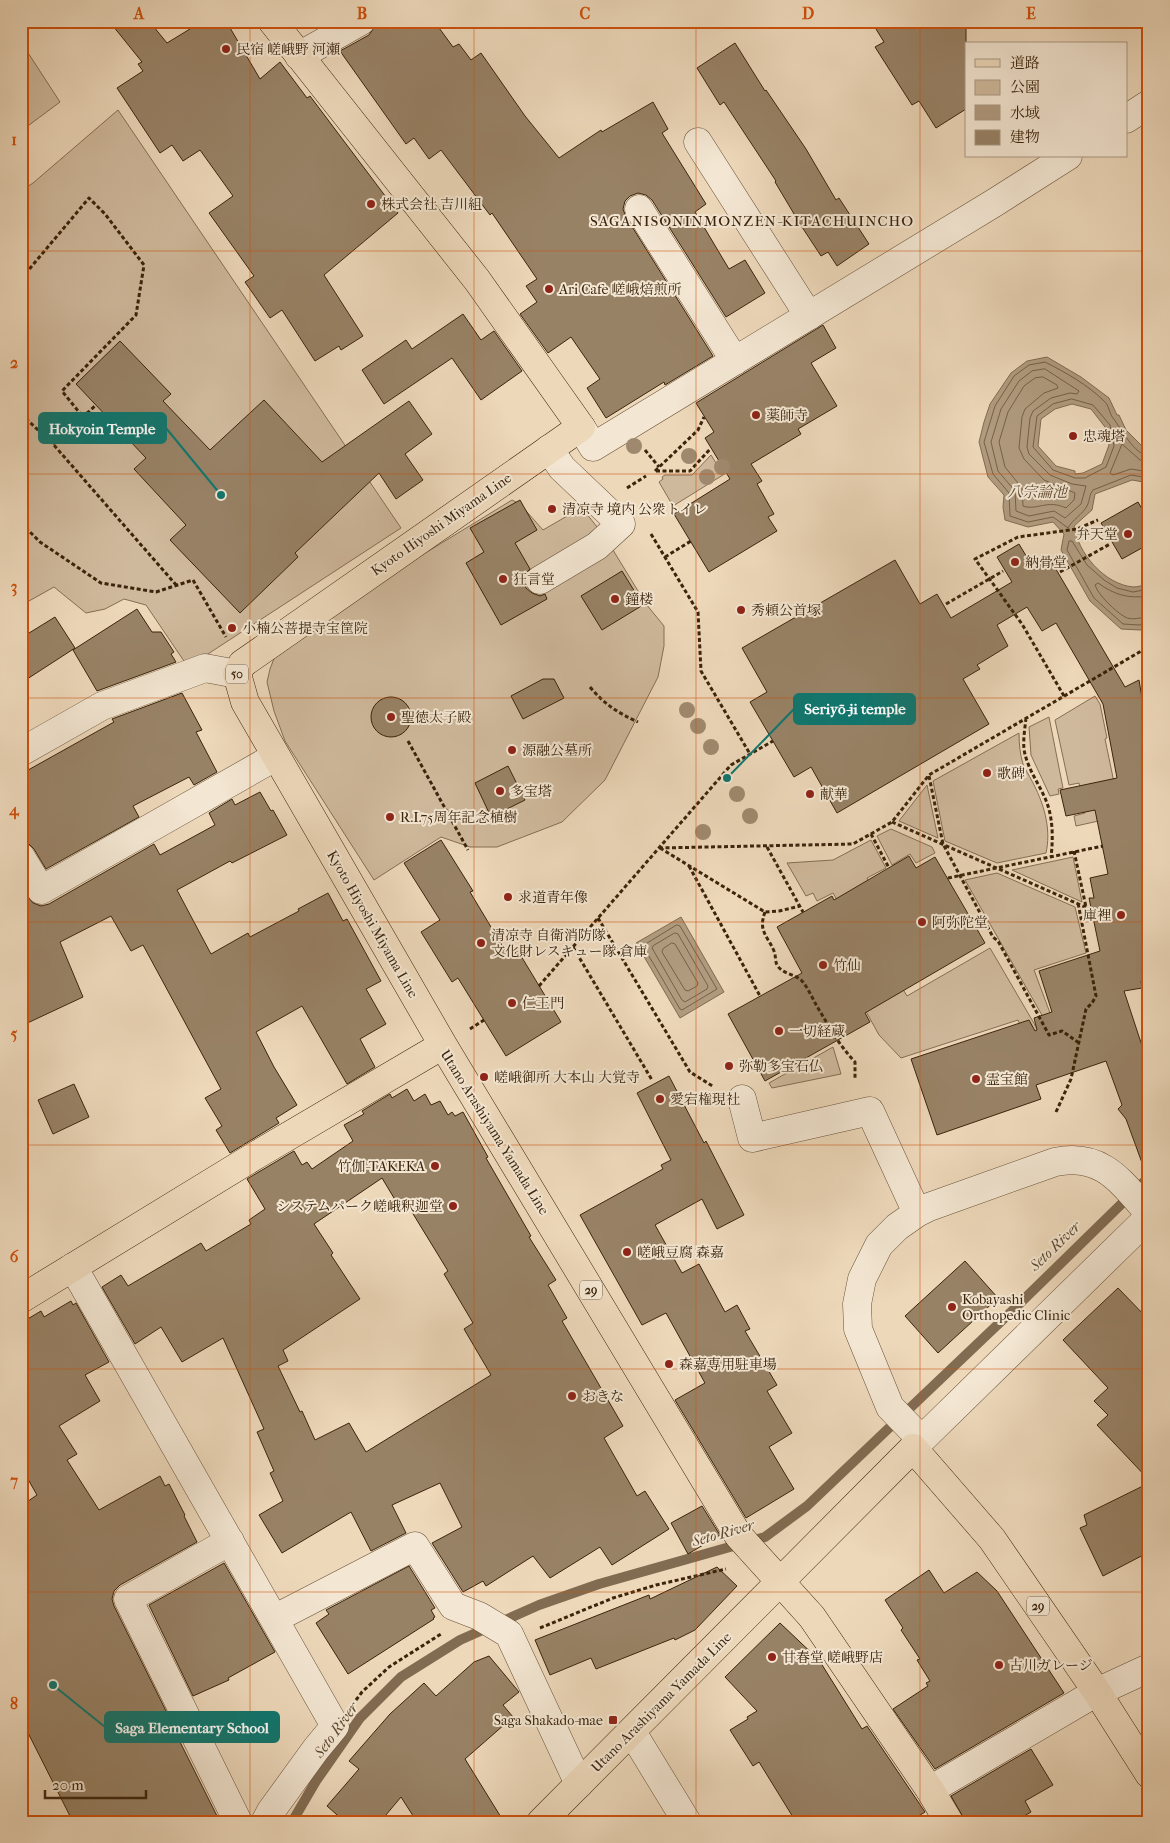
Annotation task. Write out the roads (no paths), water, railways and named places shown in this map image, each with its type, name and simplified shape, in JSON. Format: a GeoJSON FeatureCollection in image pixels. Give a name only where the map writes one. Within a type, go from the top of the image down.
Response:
{"type":"FeatureCollection","features":[{"type":"Feature","properties":{"kind":"main road"},"geometry":{"type":"LineString","coordinates":[[272,21],[477,280],[581,427]]}},
{"type":"Feature","properties":{"kind":"main road","name":"Kyoto Hiyoshi Miyama Line"},"geometry":{"type":"LineString","coordinates":[[453,1039],[275,757],[244,702],[240,669],[581,427]]}},
{"type":"Feature","properties":{"kind":"main road","name":"Utano Arashiyama Yamada Line"},"geometry":{"type":"LineString","coordinates":[[21,1299],[453,1039],[738,1535],[812,1617],[930,1790],[949,1822]]}},
{"type":"Feature","properties":{"kind":"main road","name":"Utano Arashiyama Yamada Line"},"geometry":{"type":"LineString","coordinates":[[541,1822],[632,1732],[766,1567],[915,1438]]}},
{"type":"Feature","properties":{"kind":"main road","name":"29"},"geometry":{"type":"LineString","coordinates":[[915,1438],[992,1539],[1097,1692],[1149,1774]]}},
{"type":"Feature","properties":{"kind":"street"},"geometry":{"type":"LineString","coordinates":[[299,56],[361,21]]}},
{"type":"Feature","properties":{"kind":"street"},"geometry":{"type":"LineString","coordinates":[[1128,118],[1149,104]]}},
{"type":"Feature","properties":{"kind":"street"},"geometry":{"type":"LineString","coordinates":[[698,142],[809,316]]}},
{"type":"Feature","properties":{"kind":"street"},"geometry":{"type":"LineString","coordinates":[[581,427],[593,447],[1065,158]]}},
{"type":"Feature","properties":{"kind":"street"},"geometry":{"type":"LineString","coordinates":[[639,209],[735,361]]}},
{"type":"Feature","properties":{"kind":"street"},"geometry":{"type":"LineString","coordinates":[[540,580],[597,546],[620,524],[562,468],[549,449]]}},
{"type":"Feature","properties":{"kind":"street"},"geometry":{"type":"LineString","coordinates":[[21,752],[102,706],[206,668],[240,669]]}},
{"type":"Feature","properties":{"kind":"street"},"geometry":{"type":"LineString","coordinates":[[21,857],[41,890],[275,757]]}},
{"type":"Feature","properties":{"kind":"street"},"geometry":{"type":"LineString","coordinates":[[742,1099],[752,1138],[870,1111],[917,1212]]}},
{"type":"Feature","properties":{"kind":"street"},"geometry":{"type":"LineString","coordinates":[[1064,1160],[1093,1163],[1118,1178],[1146,1211],[915,1438],[890,1407],[858,1329],[857,1304],[862,1279],[879,1245],[897,1227],[917,1212],[1064,1160]]}},
{"type":"Feature","properties":{"kind":"street"},"geometry":{"type":"LineString","coordinates":[[73,1267],[335,1726],[316,1749],[265,1822]]}},
{"type":"Feature","properties":{"kind":"street"},"geometry":{"type":"LineString","coordinates":[[230,1540],[128,1599],[238,1822]]}},
{"type":"Feature","properties":{"kind":"street"},"geometry":{"type":"LineString","coordinates":[[274,1619],[415,1546],[453,1606],[474,1615],[510,1637],[579,1784]]}},
{"type":"Feature","properties":{"kind":"street"},"geometry":{"type":"LineString","coordinates":[[930,1790],[1097,1692],[1149,1668]]}},
{"type":"Feature","properties":{"kind":"street"},"geometry":{"type":"LineString","coordinates":[[632,1732],[687,1822]]}},
{"type":"Feature","properties":{"kind":"water","name":"八宗論池"},"geometry":{"type":"Polygon","coordinates":[[[1047,357],[1081,377],[1109,398],[1126,430],[1149,453],[1149,483],[1132,480],[1095,494],[1092,510],[1074,526],[1076,536],[1087,556],[1103,574],[1122,585],[1133,587],[1149,584],[1149,628],[1140,630],[1121,629],[1090,601],[1061,550],[1064,534],[1053,522],[1028,527],[1005,520],[1004,495],[988,477],[979,442],[990,404],[1011,373],[1027,361],[1047,357]],[[1072,404],[1055,409],[1041,419],[1038,446],[1056,466],[1075,471],[1075,474],[1083,473],[1102,464],[1109,445],[1105,427],[1091,409],[1072,404]]]}},
{"type":"Feature","properties":{"kind":"water"},"geometry":{"type":"Polygon","coordinates":[[[681,917],[724,992],[680,1018],[636,943],[681,917]]]}},
{"type":"Feature","properties":{"kind":"waterway","name":"Seto River"},"geometry":{"type":"LineString","coordinates":[[292,1822],[316,1781],[360,1718],[401,1677],[460,1640],[539,1605],[599,1584],[765,1537],[807,1506],[1012,1311],[1149,1177]]}},
{"type":"Feature","properties":{"kind":"place","name":"民宿 嵯峨野 河瀬"},"geometry":{"type":"Point","coordinates":[226,49]}},
{"type":"Feature","properties":{"kind":"place","name":"株式会社 吉川組"},"geometry":{"type":"Point","coordinates":[371,204]}},
{"type":"Feature","properties":{"kind":"place","name":"Ari Cafe 嵯峨焙煎所"},"geometry":{"type":"Point","coordinates":[549,289]}},
{"type":"Feature","properties":{"kind":"place","name":"薬師寺"},"geometry":{"type":"Point","coordinates":[756,415]}},
{"type":"Feature","properties":{"kind":"place","name":"忠魂塔"},"geometry":{"type":"Point","coordinates":[1073,436]}},
{"type":"Feature","properties":{"kind":"place","name":"Hokyoin Temple"},"geometry":{"type":"Point","coordinates":[221,495]}},
{"type":"Feature","properties":{"kind":"place","name":"清凉寺 境内 公衆トイレ"},"geometry":{"type":"Point","coordinates":[552,509]}},
{"type":"Feature","properties":{"kind":"place","name":"弁天堂"},"geometry":{"type":"Point","coordinates":[1128,534]}},
{"type":"Feature","properties":{"kind":"place","name":"納骨堂"},"geometry":{"type":"Point","coordinates":[1015,562]}},
{"type":"Feature","properties":{"kind":"place","name":"狂言堂"},"geometry":{"type":"Point","coordinates":[503,579]}},
{"type":"Feature","properties":{"kind":"place","name":"鐘楼"},"geometry":{"type":"Point","coordinates":[615,599]}},
{"type":"Feature","properties":{"kind":"place","name":"秀頼公首塚"},"geometry":{"type":"Point","coordinates":[741,610]}},
{"type":"Feature","properties":{"kind":"place","name":"小楠公菩提寺宝筐院"},"geometry":{"type":"Point","coordinates":[232,628]}},
{"type":"Feature","properties":{"kind":"place","name":"聖徳太子殿"},"geometry":{"type":"Point","coordinates":[391,717]}},
{"type":"Feature","properties":{"kind":"place","name":"源融公墓所"},"geometry":{"type":"Point","coordinates":[512,750]}},
{"type":"Feature","properties":{"kind":"place","name":"歌碑"},"geometry":{"type":"Point","coordinates":[987,773]}},
{"type":"Feature","properties":{"kind":"place","name":"Seriyō-ji temple"},"geometry":{"type":"Point","coordinates":[727,778]}},
{"type":"Feature","properties":{"kind":"place","name":"多宝塔"},"geometry":{"type":"Point","coordinates":[500,791]}},
{"type":"Feature","properties":{"kind":"place","name":"献華"},"geometry":{"type":"Point","coordinates":[810,794]}},
{"type":"Feature","properties":{"kind":"place","name":"R.I.75周年記念植樹"},"geometry":{"type":"Point","coordinates":[390,817]}},
{"type":"Feature","properties":{"kind":"place","name":"求道青年像"},"geometry":{"type":"Point","coordinates":[508,897]}},
{"type":"Feature","properties":{"kind":"place","name":"庫裡"},"geometry":{"type":"Point","coordinates":[1121,915]}},
{"type":"Feature","properties":{"kind":"place","name":"阿弥陀堂"},"geometry":{"type":"Point","coordinates":[922,922]}},
{"type":"Feature","properties":{"kind":"place","name":"清凉寺 自衛消防隊 文化財レスキュー隊 倉庫"},"geometry":{"type":"Point","coordinates":[481,943]}},
{"type":"Feature","properties":{"kind":"place","name":"竹仙"},"geometry":{"type":"Point","coordinates":[823,965]}},
{"type":"Feature","properties":{"kind":"place","name":"仁王門"},"geometry":{"type":"Point","coordinates":[512,1003]}},
{"type":"Feature","properties":{"kind":"place","name":"一切経蔵"},"geometry":{"type":"Point","coordinates":[779,1031]}},
{"type":"Feature","properties":{"kind":"place","name":"弥勒多宝石仏"},"geometry":{"type":"Point","coordinates":[729,1066]}},
{"type":"Feature","properties":{"kind":"place","name":"嵯峨御所 大本山 大覚寺"},"geometry":{"type":"Point","coordinates":[484,1077]}},
{"type":"Feature","properties":{"kind":"place","name":"霊宝館"},"geometry":{"type":"Point","coordinates":[976,1079]}},
{"type":"Feature","properties":{"kind":"place","name":"愛宕権現社"},"geometry":{"type":"Point","coordinates":[660,1099]}},
{"type":"Feature","properties":{"kind":"place","name":"竹伽-TAKEKA"},"geometry":{"type":"Point","coordinates":[435,1166]}},
{"type":"Feature","properties":{"kind":"place","name":"システムパーク嵯峨釈迦堂"},"geometry":{"type":"Point","coordinates":[453,1206]}},
{"type":"Feature","properties":{"kind":"place","name":"嵯峨豆腐 森嘉"},"geometry":{"type":"Point","coordinates":[627,1252]}},
{"type":"Feature","properties":{"kind":"place","name":"Kobayashi Orthopedic Clinic"},"geometry":{"type":"Point","coordinates":[952,1307]}},
{"type":"Feature","properties":{"kind":"place","name":"森嘉専用駐車場"},"geometry":{"type":"Point","coordinates":[669,1364]}},
{"type":"Feature","properties":{"kind":"place","name":"おきな"},"geometry":{"type":"Point","coordinates":[572,1396]}},
{"type":"Feature","properties":{"kind":"place","name":"甘春堂 嵯峨野店"},"geometry":{"type":"Point","coordinates":[772,1657]}},
{"type":"Feature","properties":{"kind":"place","name":"古川ガレージ"},"geometry":{"type":"Point","coordinates":[999,1665]}},
{"type":"Feature","properties":{"kind":"place","name":"Saga Elementary School"},"geometry":{"type":"Point","coordinates":[53,1685]}},
{"type":"Feature","properties":{"kind":"place","name":"Saga Shakado-mae"},"geometry":{"type":"Point","coordinates":[613,1720]}},
{"type":"Feature","properties":{"kind":"district","name":"SAGANISONINMONZEN-KITACHUINCHO"},"geometry":{"type":"Point","coordinates":[752,221]}}]}
